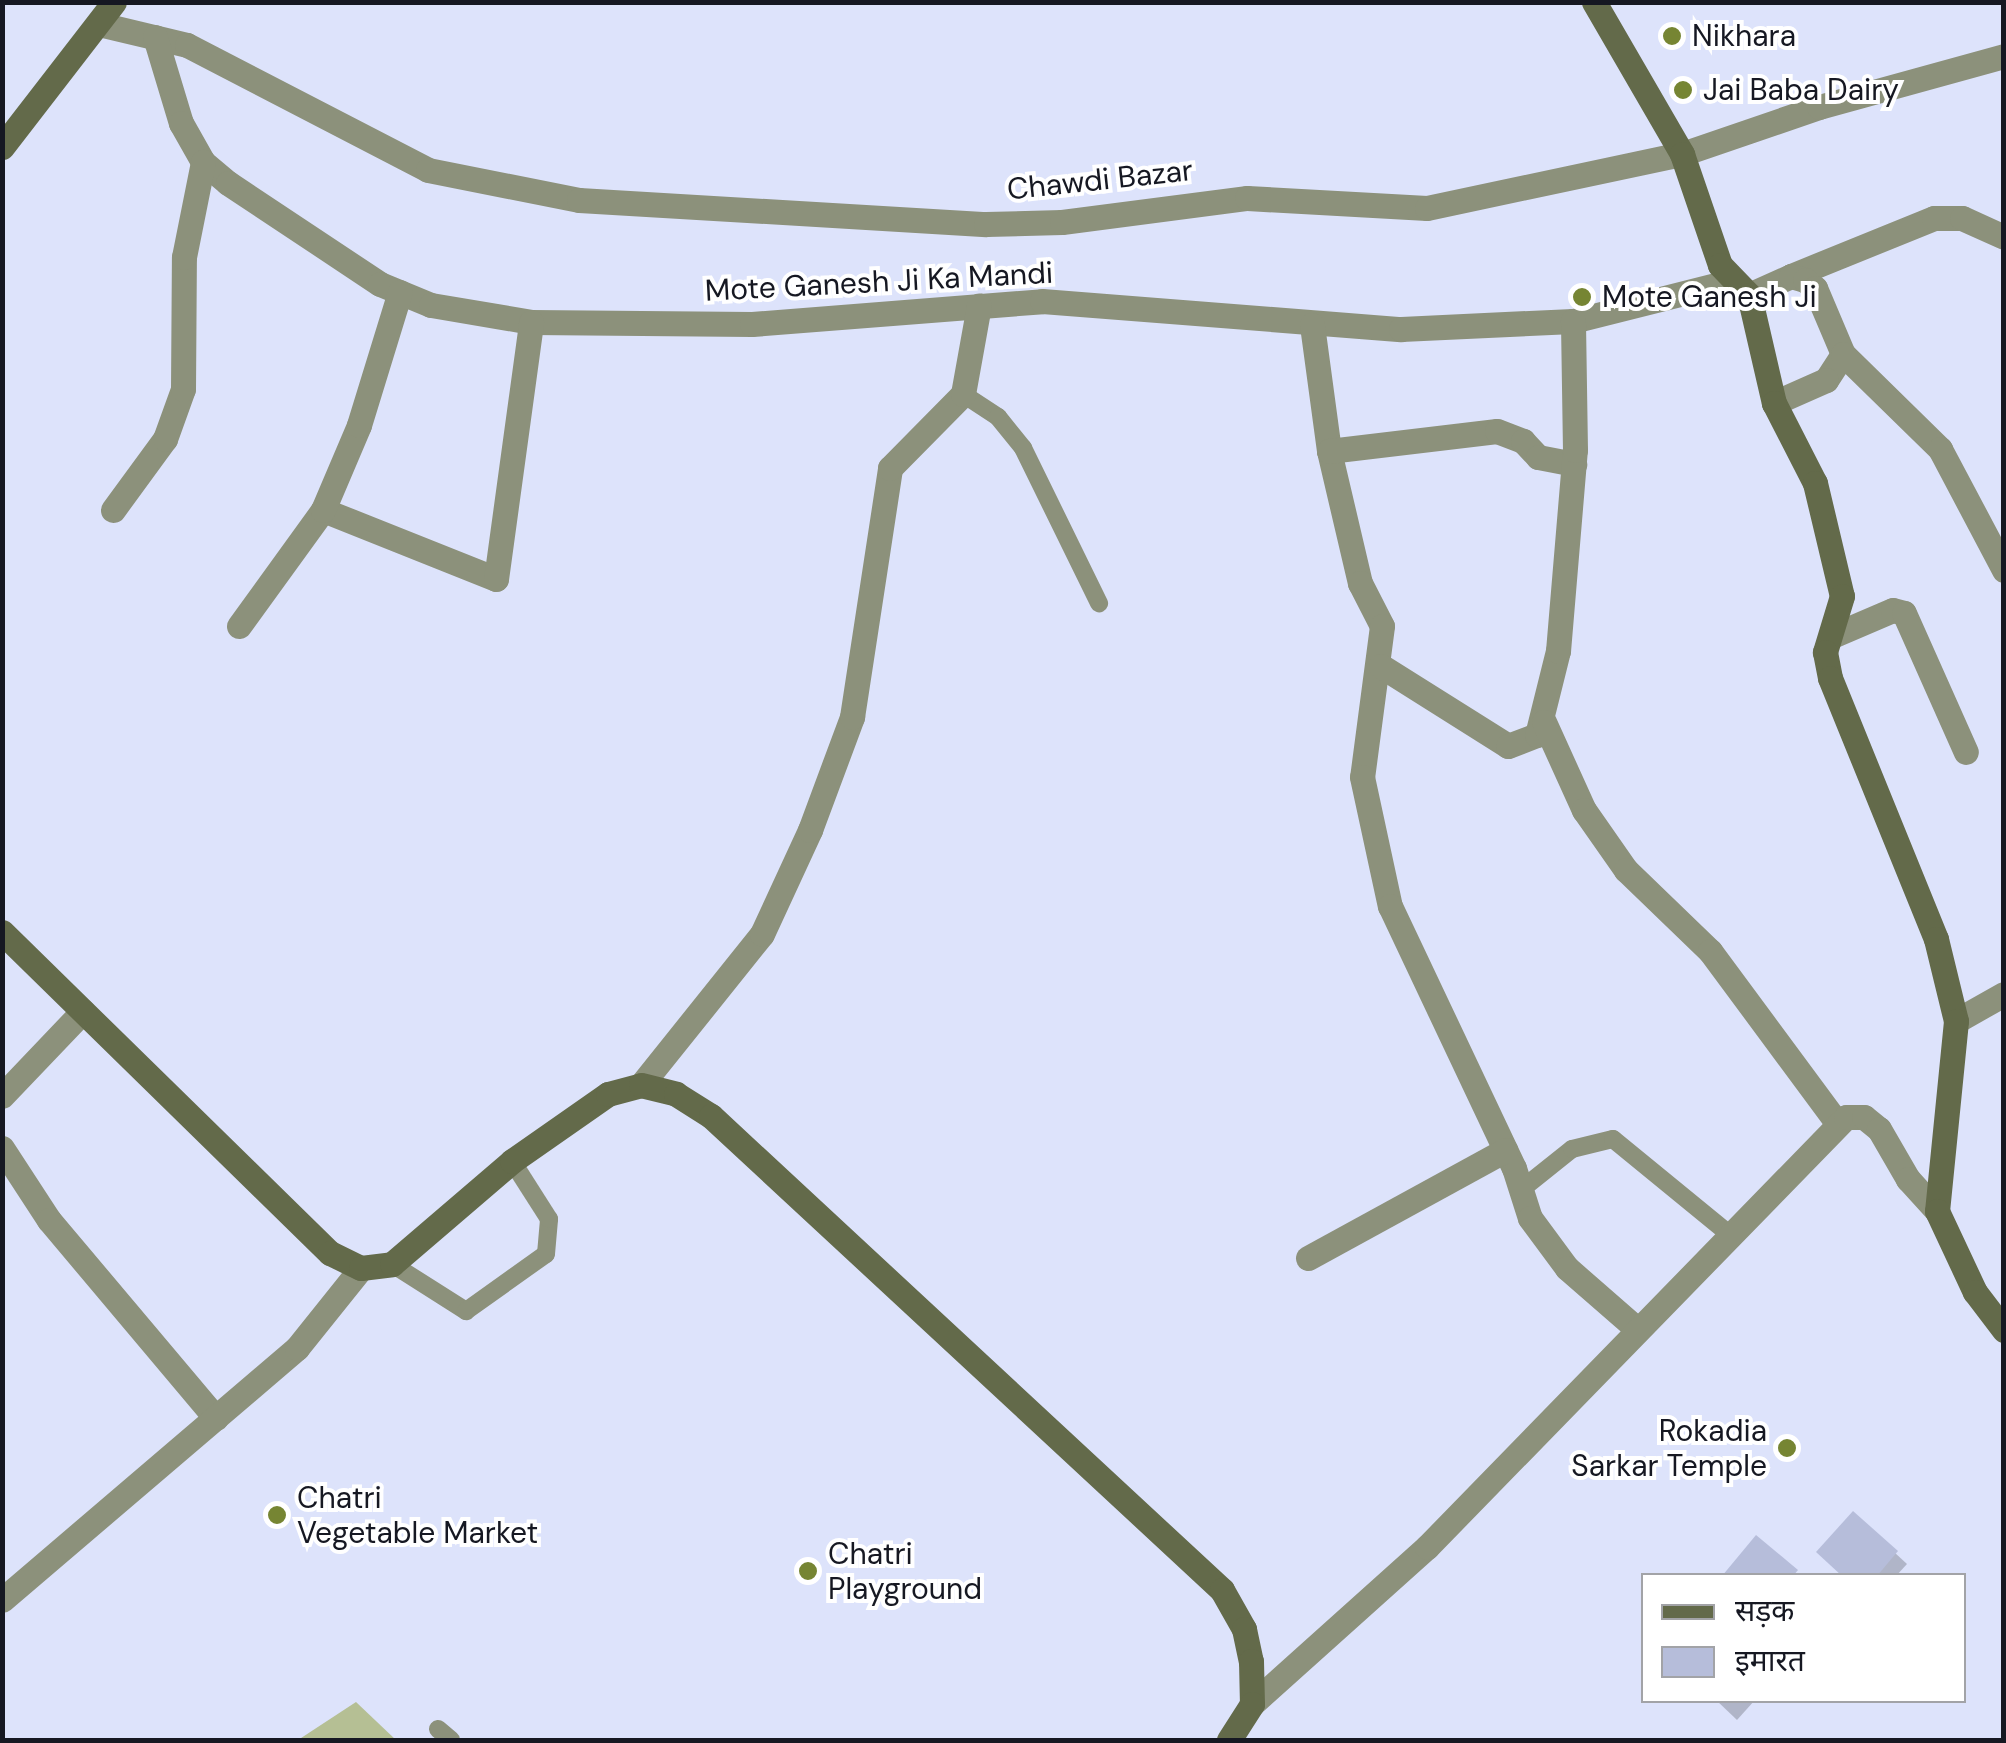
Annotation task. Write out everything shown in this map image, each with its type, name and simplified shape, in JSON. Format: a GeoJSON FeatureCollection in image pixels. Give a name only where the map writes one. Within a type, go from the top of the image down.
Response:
{"type":"FeatureCollection","features":[{"type":"Feature","properties":{"kind":"street"},"geometry":{"type":"LineString","coordinates":[[2,148],[114,2]]}},
{"type":"Feature","properties":{"kind":"street"},"geometry":{"type":"LineString","coordinates":[[1594,2],[1682,154],[1740,288],[1774,404],[1815,483],[1842,596],[1825,652],[1830,678],[1936,938],[1956,1020],[1937,1211]]}},
{"type":"Feature","properties":{"kind":"street","name":"Chawdi Bazar"},"geometry":{"type":"LineString","coordinates":[[99,24],[187,45],[287,94],[394,158],[579,200],[986,224],[1062,222],[1247,198],[1428,208],[1682,154],[1818,107],[2004,56]]}},
{"type":"Feature","properties":{"kind":"street"},"geometry":{"type":"LineString","coordinates":[[113,510],[165,440],[183,390],[184,257],[203,162],[165,84],[155,38]]}},
{"type":"Feature","properties":{"kind":"street","name":"Mote Ganesh Ji Ka Mandi"},"geometry":{"type":"LineString","coordinates":[[203,162],[400,292],[432,305],[531,322],[752,324],[1042,301],[1312,325],[1573,321],[1790,276],[1934,218],[1962,218],[2004,238]]}},
{"type":"Feature","properties":{"kind":"street"},"geometry":{"type":"LineString","coordinates":[[1790,276],[1815,288],[1842,354],[1940,449],[2004,570]]}},
{"type":"Feature","properties":{"kind":"street"},"geometry":{"type":"LineString","coordinates":[[239,626],[323,510],[359,425],[400,292]]}},
{"type":"Feature","properties":{"kind":"street"},"geometry":{"type":"LineString","coordinates":[[640,1085],[752,947],[786,882],[852,717],[890,468],[963,394],[979,306]]}},
{"type":"Feature","properties":{"kind":"street"},"geometry":{"type":"LineString","coordinates":[[1381,666],[1508,746],[1538,735],[1558,651],[1574,464],[1573,321]]}},
{"type":"Feature","properties":{"kind":"street"},"geometry":{"type":"LineString","coordinates":[[323,510],[496,580],[531,322]]}},
{"type":"Feature","properties":{"kind":"street"},"geometry":{"type":"LineString","coordinates":[[1312,325],[1329,451],[1360,583],[1382,626],[1381,666],[1364,729],[1362,777],[1390,906],[1505,1150],[1530,1218],[1567,1268],[1636,1330]]}},
{"type":"Feature","properties":{"kind":"street"},"geometry":{"type":"LineString","coordinates":[[1774,404],[1826,380],[1842,354]]}},
{"type":"Feature","properties":{"kind":"street"},"geometry":{"type":"LineString","coordinates":[[1329,451],[1497,431],[1523,441],[1538,457],[1574,464]]}},
{"type":"Feature","properties":{"kind":"street"},"geometry":{"type":"LineString","coordinates":[[1832,636],[1893,610],[1904,613],[1966,752]]}},
{"type":"Feature","properties":{"kind":"street"},"geometry":{"type":"LineString","coordinates":[[1544,722],[1584,810],[1626,870],[1710,951],[1838,1124]]}},
{"type":"Feature","properties":{"kind":"street"},"geometry":{"type":"LineString","coordinates":[[2,932],[330,1253],[362,1268],[392,1264],[512,1161],[608,1094],[640,1085],[676,1094],[711,1116],[1222,1590],[1244,1629],[1252,1704]]}},
{"type":"Feature","properties":{"kind":"street"},"geometry":{"type":"LineString","coordinates":[[1956,1020],[2004,994]]}},
{"type":"Feature","properties":{"kind":"street"},"geometry":{"type":"LineString","coordinates":[[2,1096],[83,1011]]}},
{"type":"Feature","properties":{"kind":"street"},"geometry":{"type":"LineString","coordinates":[[1229,1740],[1252,1704],[1428,1547],[1838,1124],[1864,1117],[1880,1128],[1908,1179],[1937,1211],[1975,1292],[2004,1330]]}},
{"type":"Feature","properties":{"kind":"street"},"geometry":{"type":"LineString","coordinates":[[2,1148],[49,1220],[216,1418]]}},
{"type":"Feature","properties":{"kind":"street"},"geometry":{"type":"LineString","coordinates":[[1308,1258],[1438,1182],[1505,1150]]}},
{"type":"Feature","properties":{"kind":"street"},"geometry":{"type":"LineString","coordinates":[[2,1600],[326,1320],[362,1268]]}},
{"type":"Feature","properties":{"kind":"lane"},"geometry":{"type":"LineString","coordinates":[[963,394],[998,417],[1023,448],[1100,603]]}},
{"type":"Feature","properties":{"kind":"lane"},"geometry":{"type":"LineString","coordinates":[[1522,1189],[1572,1149],[1614,1139],[1729,1234]]}},
{"type":"Feature","properties":{"kind":"lane"},"geometry":{"type":"LineString","coordinates":[[392,1264],[466,1311],[546,1254],[549,1218],[512,1161]]}},
{"type":"Feature","properties":{"kind":"green space"},"geometry":{"type":"Polygon","coordinates":[[[356,1702],[396,1740],[298,1740],[356,1702]]]}},
{"type":"Feature","properties":{"kind":"building"},"geometry":{"type":"Polygon","coordinates":[[[1853,1511],[1898,1551],[1880,1573],[1839,1573],[1816,1552],[1853,1511]]]}},
{"type":"Feature","properties":{"kind":"building"},"geometry":{"type":"Polygon","coordinates":[[[1756,1535],[1798,1570],[1796,1573],[1724,1573],[1756,1535]]]}},
{"type":"Feature","properties":{"kind":"place","name":"Nikhara"},"geometry":{"type":"Point","coordinates":[1672,36]}},
{"type":"Feature","properties":{"kind":"place","name":"Jai Baba Dairy"},"geometry":{"type":"Point","coordinates":[1683,90]}},
{"type":"Feature","properties":{"kind":"place","name":"Mote Ganesh Ji"},"geometry":{"type":"Point","coordinates":[1582,297]}},
{"type":"Feature","properties":{"kind":"place","name":"Rokadia Sarkar Temple"},"geometry":{"type":"Point","coordinates":[1787,1448]}},
{"type":"Feature","properties":{"kind":"place","name":"Chatri Vegetable Market"},"geometry":{"type":"Point","coordinates":[277,1515]}},
{"type":"Feature","properties":{"kind":"place","name":"Chatri Playground"},"geometry":{"type":"Point","coordinates":[808,1571]}}]}
